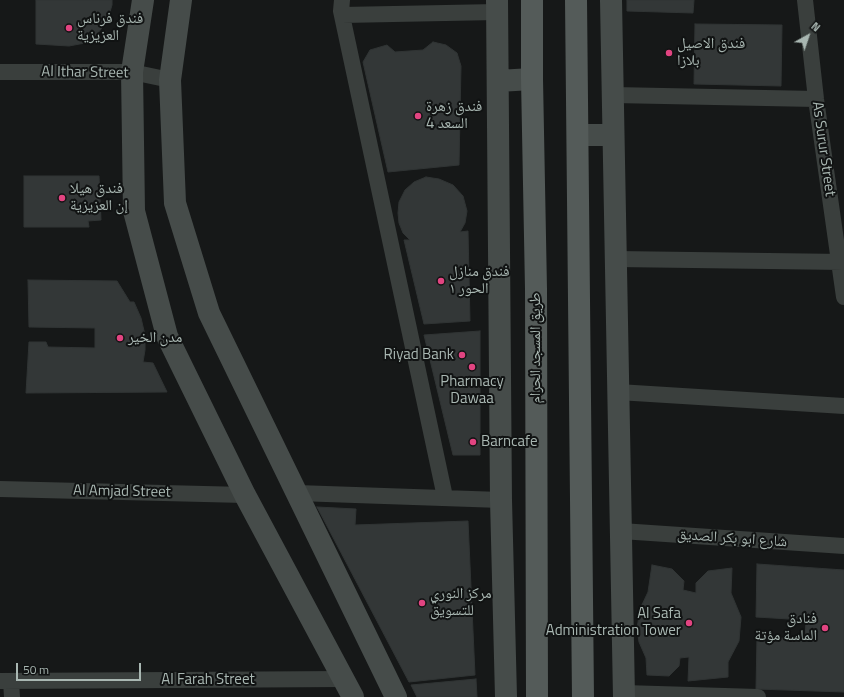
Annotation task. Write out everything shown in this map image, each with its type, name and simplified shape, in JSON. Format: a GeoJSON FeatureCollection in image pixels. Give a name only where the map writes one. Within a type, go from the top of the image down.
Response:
{"type":"FeatureCollection","features":[{"type":"Feature","properties":{"kind":"main road","name":"طريق المسجد الحرام"},"geometry":{"type":"LineString","coordinates":[[532,0],[536,289],[537,697]]}},
{"type":"Feature","properties":{"kind":"main road"},"geometry":{"type":"LineString","coordinates":[[576,0],[583,697]]}},
{"type":"Feature","properties":{"kind":"street"},"geometry":{"type":"LineString","coordinates":[[143,0],[132,72],[134,211],[168,336],[245,495],[349,688]]}},
{"type":"Feature","properties":{"kind":"street"},"geometry":{"type":"LineString","coordinates":[[181,0],[170,80],[175,203],[209,313],[396,697]]}},
{"type":"Feature","properties":{"kind":"street"},"geometry":{"type":"LineString","coordinates":[[611,0],[624,695],[758,697]]}},
{"type":"Feature","properties":{"kind":"street","name":"As Surur Street"},"geometry":{"type":"LineString","coordinates":[[805,0],[816,99],[842,262],[844,297]]}},
{"type":"Feature","properties":{"kind":"street"},"geometry":{"type":"LineString","coordinates":[[445,497],[342,8],[497,6],[501,500],[506,697]]}},
{"type":"Feature","properties":{"kind":"street","name":"Al Ithar Street"},"geometry":{"type":"LineString","coordinates":[[0,72],[132,72],[170,80]]}},
{"type":"Feature","properties":{"kind":"street"},"geometry":{"type":"LineString","coordinates":[[498,81],[532,79]]}},
{"type":"Feature","properties":{"kind":"street"},"geometry":{"type":"LineString","coordinates":[[613,95],[816,99]]}},
{"type":"Feature","properties":{"kind":"street"},"geometry":{"type":"LineString","coordinates":[[578,135],[613,135]]}},
{"type":"Feature","properties":{"kind":"street"},"geometry":{"type":"LineString","coordinates":[[616,259],[842,262]]}},
{"type":"Feature","properties":{"kind":"street"},"geometry":{"type":"LineString","coordinates":[[618,392],[844,406]]}},
{"type":"Feature","properties":{"kind":"street","name":"Al Amjad Street"},"geometry":{"type":"LineString","coordinates":[[0,489],[245,495]]}},
{"type":"Feature","properties":{"kind":"street"},"geometry":{"type":"LineString","coordinates":[[297,493],[501,500]]}},
{"type":"Feature","properties":{"kind":"street","name":"شارع ابو بكر الصديق"},"geometry":{"type":"LineString","coordinates":[[621,531],[844,546]]}},
{"type":"Feature","properties":{"kind":"street"},"geometry":{"type":"LineString","coordinates":[[6,681],[12,697]]}},
{"type":"Feature","properties":{"kind":"street","name":"Al Farah Street"},"geometry":{"type":"LineString","coordinates":[[6,681],[349,688]]}},
{"type":"Feature","properties":{"kind":"building","name":"فندق فرناس العزيزية"},"geometry":{"type":"Polygon","coordinates":[[[36,0],[112,0],[112,5],[107,22],[96,35],[85,43],[69,46],[36,44],[36,0]]]}},
{"type":"Feature","properties":{"kind":"building"},"geometry":{"type":"Polygon","coordinates":[[[627,0],[694,0],[693,13],[627,11],[627,0]]]}},
{"type":"Feature","properties":{"kind":"building"},"geometry":{"type":"Polygon","coordinates":[[[695,24],[782,25],[781,86],[694,84],[695,24]]]}},
{"type":"Feature","properties":{"kind":"building","name":"فندق زهرة السعد 4"},"geometry":{"type":"Polygon","coordinates":[[[433,42],[446,45],[457,53],[461,66],[459,165],[388,172],[363,62],[370,50],[387,45],[395,52],[423,50],[433,42]]]}},
{"type":"Feature","properties":{"kind":"building","name":"فندق هيلا إن العزيزية"},"geometry":{"type":"Polygon","coordinates":[[[24,176],[99,176],[101,220],[88,221],[89,227],[24,227],[24,176]]]}},
{"type":"Feature","properties":{"kind":"building","name":"فندق منازل الحور ١"},"geometry":{"type":"Polygon","coordinates":[[[426,177],[439,179],[453,185],[463,196],[467,211],[465,223],[460,232],[468,231],[470,321],[424,324],[404,240],[410,240],[403,233],[399,223],[398,213],[399,202],[405,190],[414,182],[426,177]]]}},
{"type":"Feature","properties":{"kind":"building","name":"مدن الخير"},"geometry":{"type":"Polygon","coordinates":[[[28,280],[117,281],[130,302],[134,302],[141,318],[145,335],[143,362],[153,363],[167,392],[26,393],[29,342],[46,342],[48,347],[95,348],[95,328],[29,327],[28,280]]]}},
{"type":"Feature","properties":{"kind":"building"},"geometry":{"type":"Polygon","coordinates":[[[480,331],[480,455],[453,455],[424,335],[480,331]]]}},
{"type":"Feature","properties":{"kind":"building"},"geometry":{"type":"Polygon","coordinates":[[[317,507],[356,509],[355,525],[468,521],[475,675],[409,682],[317,507]]]}},
{"type":"Feature","properties":{"kind":"building","name":"فنادق الماسة مؤتة"},"geometry":{"type":"Polygon","coordinates":[[[757,564],[844,570],[844,692],[756,689],[757,637],[805,639],[806,620],[756,617],[757,564]]]}},
{"type":"Feature","properties":{"kind":"building","name":"Al Safa Administration Tower"},"geometry":{"type":"Polygon","coordinates":[[[652,565],[672,569],[684,581],[683,590],[696,593],[696,583],[708,571],[732,568],[731,593],[741,617],[739,641],[728,662],[728,677],[688,681],[689,657],[680,658],[679,666],[669,676],[647,675],[646,658],[639,642],[637,629],[640,609],[648,592],[652,565]]]}},
{"type":"Feature","properties":{"kind":"building"},"geometry":{"type":"Polygon","coordinates":[[[476,679],[477,697],[417,697],[411,685],[476,679]]]}},
{"type":"Feature","properties":{"kind":"place","name":"فندق فرناس العزيزية"},"geometry":{"type":"Point","coordinates":[69,28]}},
{"type":"Feature","properties":{"kind":"place","name":"فندق الاصيل بلازا"},"geometry":{"type":"Point","coordinates":[669,53]}},
{"type":"Feature","properties":{"kind":"place","name":"فندق زهرة السعد 4"},"geometry":{"type":"Point","coordinates":[418,116]}},
{"type":"Feature","properties":{"kind":"place","name":"فندق هيلا إن العزيزية"},"geometry":{"type":"Point","coordinates":[62,198]}},
{"type":"Feature","properties":{"kind":"place","name":"فندق منازل الحور ١"},"geometry":{"type":"Point","coordinates":[441,281]}},
{"type":"Feature","properties":{"kind":"place","name":"مدن الخير"},"geometry":{"type":"Point","coordinates":[120,338]}},
{"type":"Feature","properties":{"kind":"place","name":"Riyad Bank"},"geometry":{"type":"Point","coordinates":[462,355]}},
{"type":"Feature","properties":{"kind":"place","name":"Pharmacy Dawaa"},"geometry":{"type":"Point","coordinates":[472,367]}},
{"type":"Feature","properties":{"kind":"place","name":"Barncafe"},"geometry":{"type":"Point","coordinates":[473,442]}},
{"type":"Feature","properties":{"kind":"place","name":"مركز النوري للتسويق"},"geometry":{"type":"Point","coordinates":[422,603]}},
{"type":"Feature","properties":{"kind":"place","name":"Al Safa Administration Tower"},"geometry":{"type":"Point","coordinates":[689,623]}},
{"type":"Feature","properties":{"kind":"place","name":"فنادق الماسة مؤتة"},"geometry":{"type":"Point","coordinates":[825,628]}}]}
